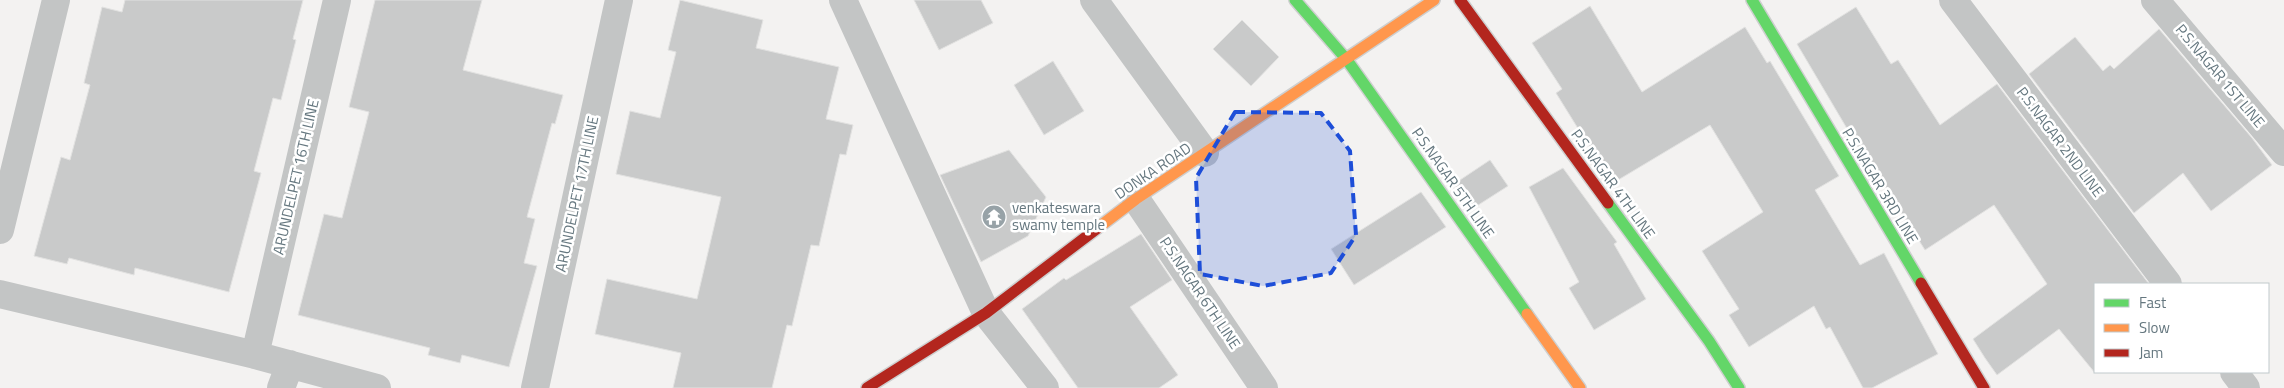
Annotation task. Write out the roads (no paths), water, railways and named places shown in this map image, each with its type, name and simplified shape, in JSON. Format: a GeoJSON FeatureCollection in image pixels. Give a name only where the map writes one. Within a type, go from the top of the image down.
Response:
{"type":"FeatureCollection","features":[{"type":"Feature","properties":{"kind":"street"},"geometry":{"type":"LineString","coordinates":[[0,230],[56,0]]}},
{"type":"Feature","properties":{"kind":"street","name":"ARUNDELPET 16TH LINE"},"geometry":{"type":"LineString","coordinates":[[255,355],[337,0]]}},
{"type":"Feature","properties":{"kind":"street","name":"ARUNDELPET 17TH LINE"},"geometry":{"type":"LineString","coordinates":[[535,388],[620,0]]}},
{"type":"Feature","properties":{"kind":"street"},"geometry":{"type":"LineString","coordinates":[[843,0],[986,313],[1045,388]]}},
{"type":"Feature","properties":{"kind":"street"},"geometry":{"type":"LineString","coordinates":[[1094,0],[1205,154]]}},
{"type":"Feature","properties":{"kind":"street","name":"P.S.NAGAR 5TH LINE"},"geometry":{"type":"LineString","coordinates":[[1295,0],[1347,60],[1580,388]]}},
{"type":"Feature","properties":{"kind":"street","name":"DONKA ROAD"},"geometry":{"type":"LineString","coordinates":[[867,388],[986,313],[1136,199],[1347,60],[1434,0]]}},
{"type":"Feature","properties":{"kind":"street","name":"P.S.NAGAR 4TH LINE"},"geometry":{"type":"LineString","coordinates":[[1460,0],[1703,333],[1739,388]]}},
{"type":"Feature","properties":{"kind":"street","name":"P.S.NAGAR 3RD LINE"},"geometry":{"type":"LineString","coordinates":[[1752,0],[1984,388]]}},
{"type":"Feature","properties":{"kind":"street","name":"P.S.NAGAR 2ND LINE"},"geometry":{"type":"LineString","coordinates":[[1953,0],[2167,283]]}},
{"type":"Feature","properties":{"kind":"street","name":"P.S.NAGAR 1ST LINE"},"geometry":{"type":"LineString","coordinates":[[2156,0],[2284,152]]}},
{"type":"Feature","properties":{"kind":"street","name":"P.S.NAGAR 6TH LINE"},"geometry":{"type":"LineString","coordinates":[[1136,199],[1264,388]]}},
{"type":"Feature","properties":{"kind":"street"},"geometry":{"type":"LineString","coordinates":[[0,294],[255,355],[285,376],[377,388]]}},
{"type":"Feature","properties":{"kind":"street"},"geometry":{"type":"LineString","coordinates":[[2235,373],[2246,388]]}},
{"type":"Feature","properties":{"kind":"place","name":"venkateswara swamy temple"},"geometry":{"type":"Point","coordinates":[994,217]}}]}
